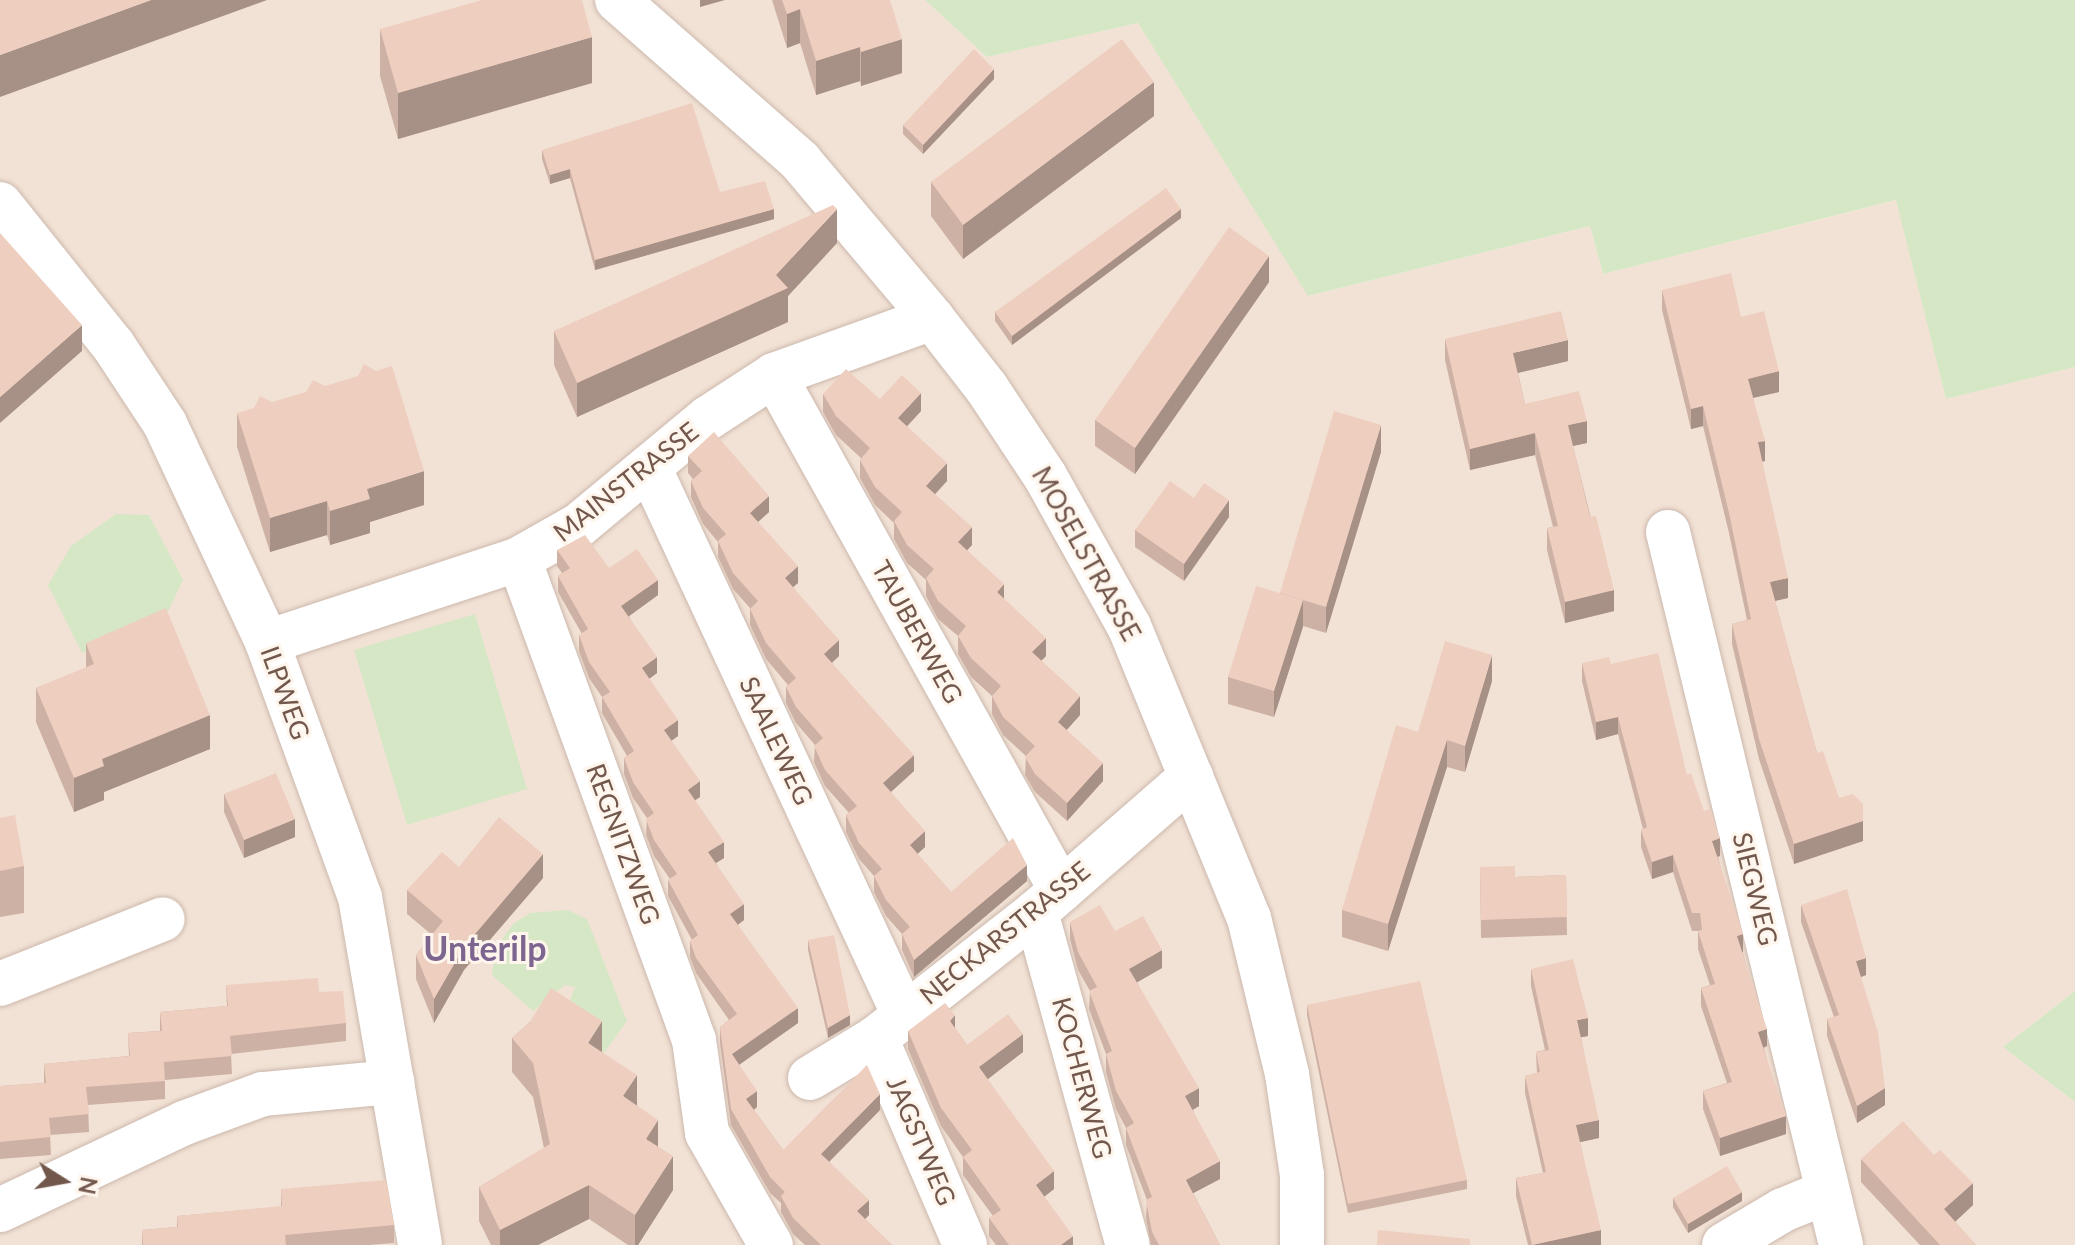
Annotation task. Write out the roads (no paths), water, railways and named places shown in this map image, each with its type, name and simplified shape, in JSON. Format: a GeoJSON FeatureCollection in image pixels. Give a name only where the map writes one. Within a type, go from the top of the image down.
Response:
{"type":"FeatureCollection","features":[{"type":"Feature","properties":{"kind":"street","name":"MOSELSTRASSE"},"geometry":{"type":"LineString","coordinates":[[617,0],[800,161],[932,318],[986,387],[1045,476],[1129,626],[1249,918],[1272,1000],[1302,1175],[1302,1245]]}},
{"type":"Feature","properties":{"kind":"street","name":"ILPWEG"},"geometry":{"type":"LineString","coordinates":[[0,204],[113,345],[165,424],[267,642],[360,897],[420,1245]]}},
{"type":"Feature","properties":{"kind":"street","name":"MAINSTRASSE"},"geometry":{"type":"LineString","coordinates":[[267,642],[519,559],[579,525],[708,418],[774,375],[932,318]]}},
{"type":"Feature","properties":{"kind":"street","name":"TAUBERWEG"},"geometry":{"type":"LineString","coordinates":[[774,375],[1048,901]]}},
{"type":"Feature","properties":{"kind":"street","name":"SAALEWEG"},"geometry":{"type":"LineString","coordinates":[[649,467],[890,1026]]}},
{"type":"Feature","properties":{"kind":"street","name":"SIEGWEG"},"geometry":{"type":"LineString","coordinates":[[1668,532],[1841,1245]]}},
{"type":"Feature","properties":{"kind":"street","name":"REGNITZWEG"},"geometry":{"type":"LineString","coordinates":[[519,559],[694,1040],[707,1133],[771,1245]]}},
{"type":"Feature","properties":{"kind":"street","name":"NECKARSTRASSE"},"geometry":{"type":"LineString","coordinates":[[810,1078],[890,1026],[1048,901],[1191,777]]}},
{"type":"Feature","properties":{"kind":"street","name":"KOCHERWEG"},"geometry":{"type":"LineString","coordinates":[[1048,901],[1128,1245]]}},
{"type":"Feature","properties":{"kind":"street"},"geometry":{"type":"LineString","coordinates":[[0,984],[163,919]]}},
{"type":"Feature","properties":{"kind":"street","name":"JAGSTWEG"},"geometry":{"type":"LineString","coordinates":[[890,1026],[965,1245]]}},
{"type":"Feature","properties":{"kind":"street"},"geometry":{"type":"LineString","coordinates":[[0,1210],[184,1123],[263,1094],[392,1082]]}},
{"type":"Feature","properties":{"kind":"street"},"geometry":{"type":"LineString","coordinates":[[1724,1245],[1783,1210],[1827,1192]]}},
{"type":"Feature","properties":{"kind":"district","name":"Unterilp"},"geometry":{"type":"Point","coordinates":[485,948]}}]}
